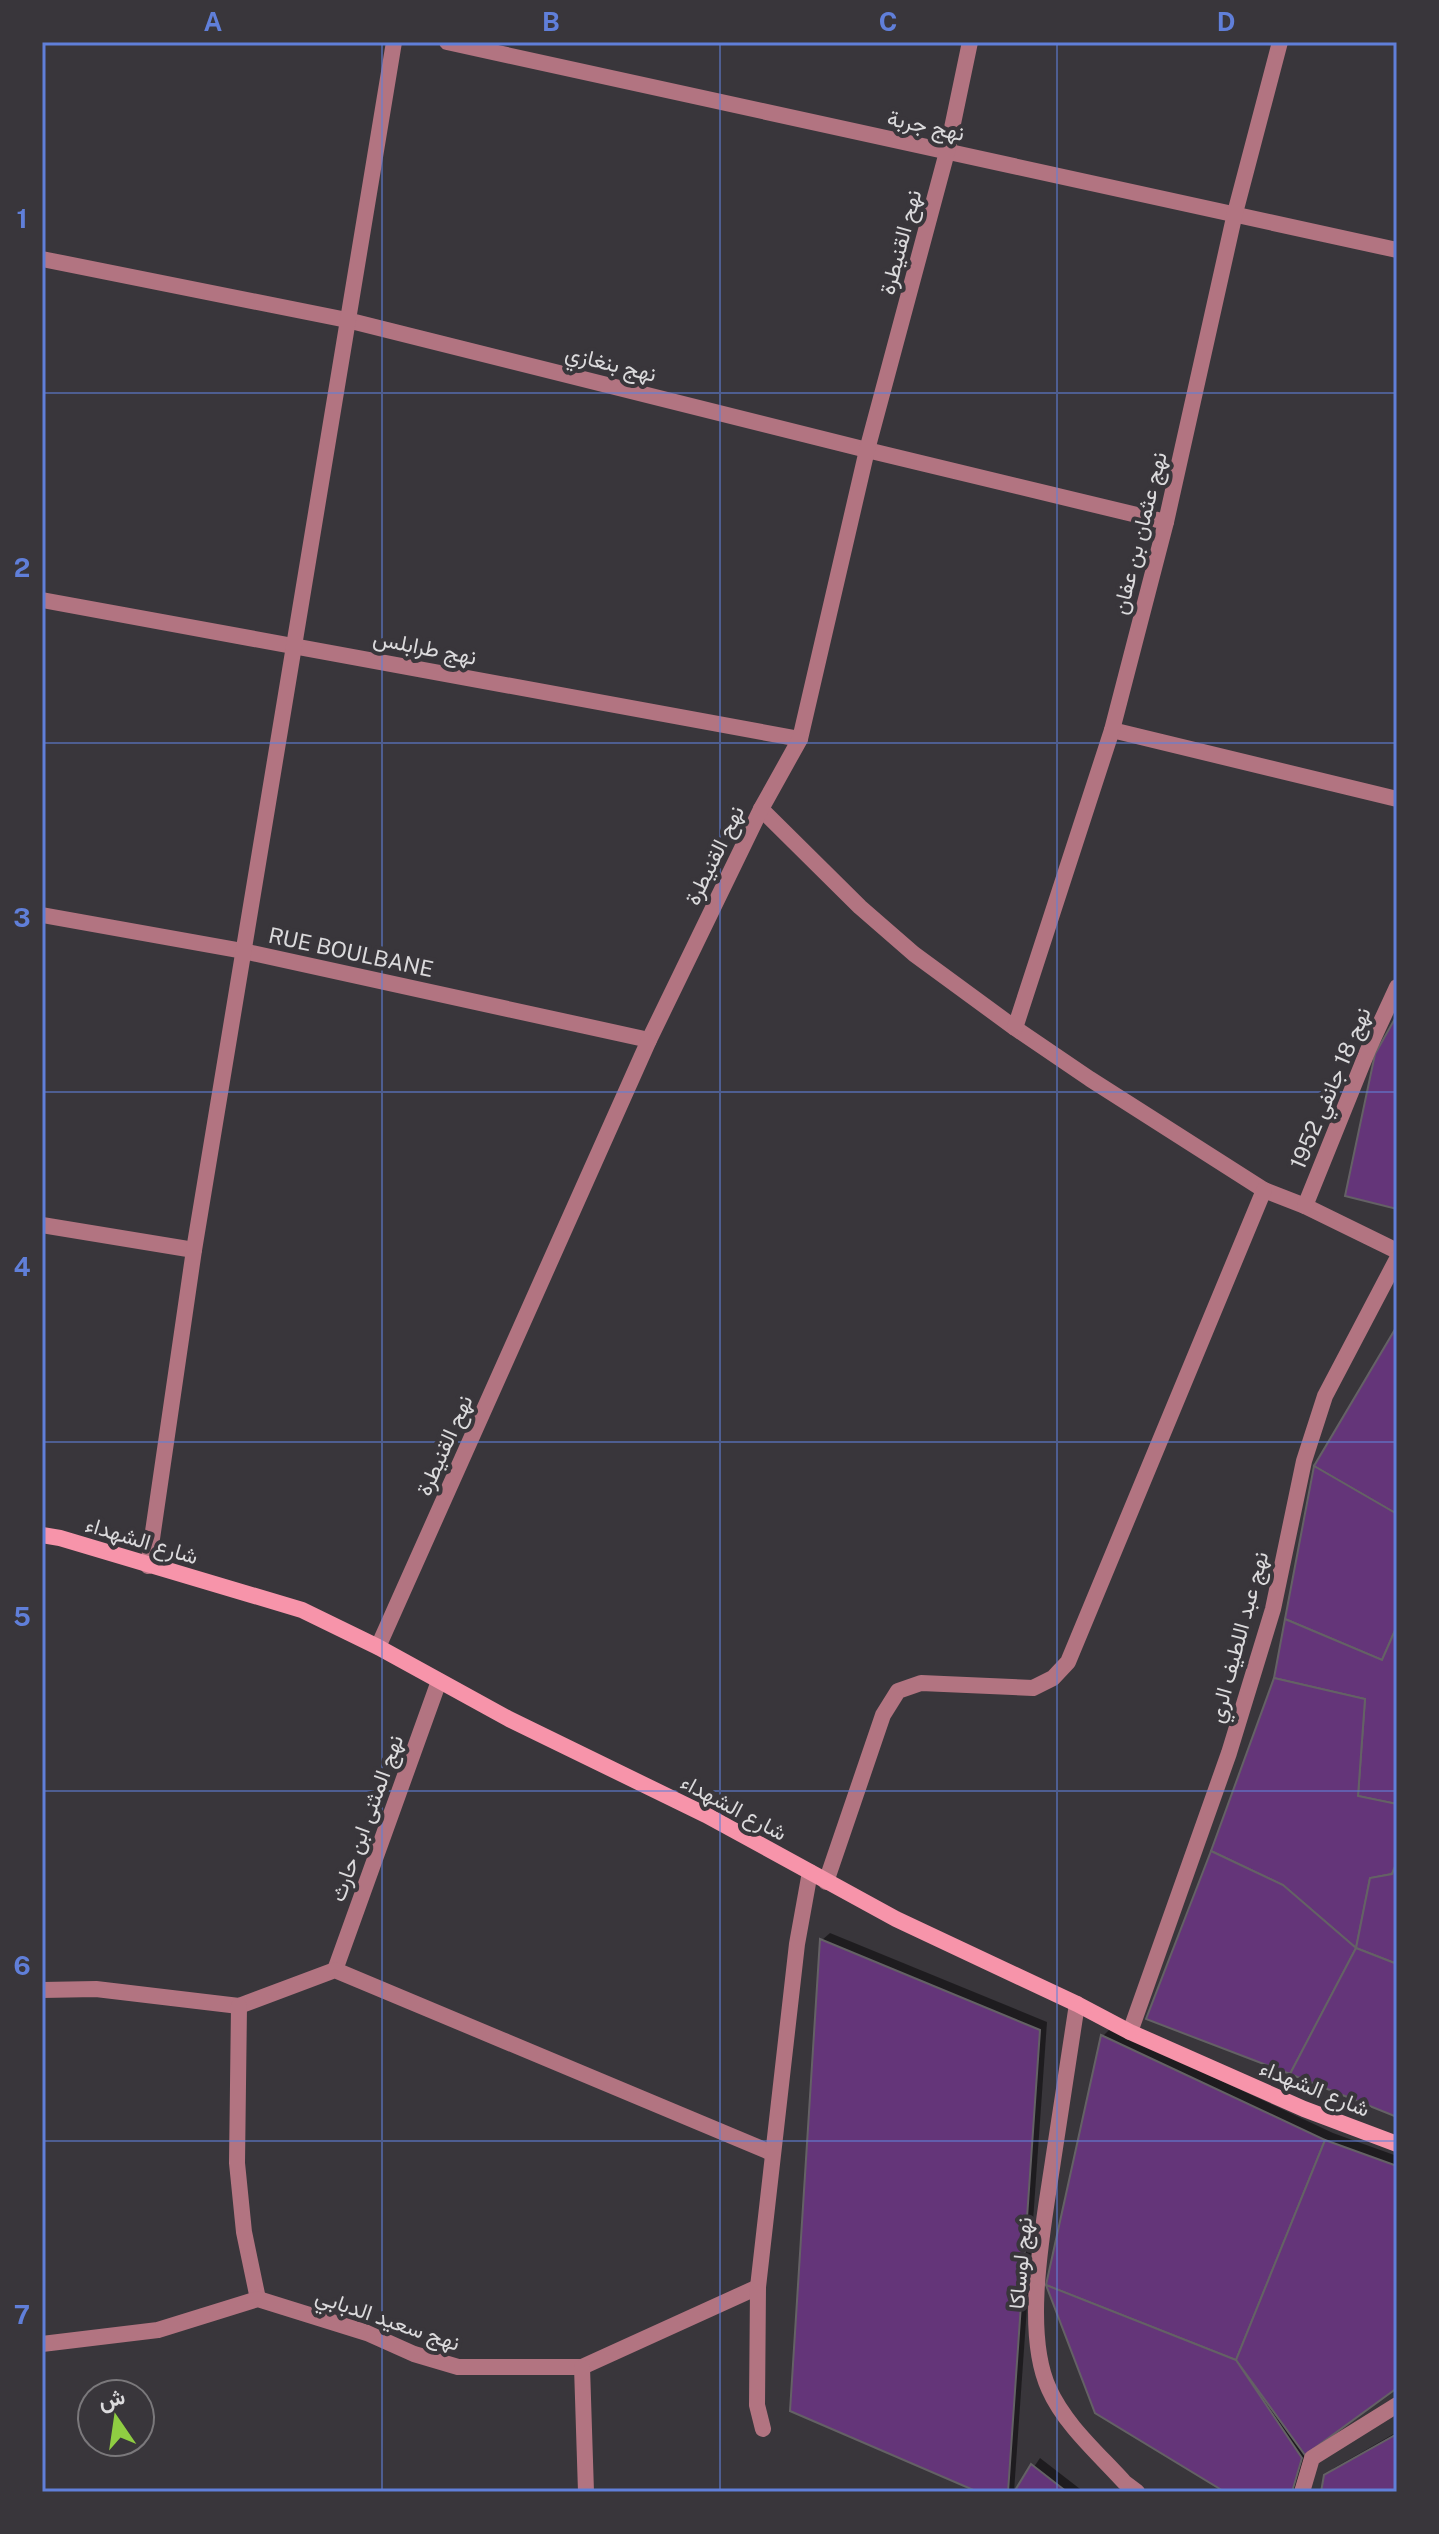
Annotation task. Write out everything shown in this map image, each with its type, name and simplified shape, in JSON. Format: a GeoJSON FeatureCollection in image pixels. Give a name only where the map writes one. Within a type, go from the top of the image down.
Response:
{"type":"FeatureCollection","features":[{"type":"Feature","properties":{"kind":"main road","name":"شارع الشهداء"},"geometry":{"type":"LineString","coordinates":[[42,1535],[302,1610],[378,1647],[509,1719],[706,1815],[896,1919],[1130,2032],[1304,2109],[1397,2144]]}},
{"type":"Feature","properties":{"kind":"street"},"geometry":{"type":"LineString","coordinates":[[148,1566],[194,1250],[394,42]]}},
{"type":"Feature","properties":{"kind":"street","name":"نهج جربة"},"geometry":{"type":"LineString","coordinates":[[447,42],[1397,250]]}},
{"type":"Feature","properties":{"kind":"street","name":"نهح القنيطرة"},"geometry":{"type":"LineString","coordinates":[[378,1647],[649,1040],[761,809],[800,739],[867,450],[947,152],[970,42]]}},
{"type":"Feature","properties":{"kind":"street","name":"نهج عثمان بن عفان"},"geometry":{"type":"LineString","coordinates":[[1015,1028],[1112,730],[1166,522],[1235,213],[1280,42]]}},
{"type":"Feature","properties":{"kind":"street","name":"نهج بنغازي"},"geometry":{"type":"LineString","coordinates":[[42,259],[347,320],[1166,522]]}},
{"type":"Feature","properties":{"kind":"street","name":"نهج طرابلس"},"geometry":{"type":"LineString","coordinates":[[42,600],[800,739]]}},
{"type":"Feature","properties":{"kind":"street"},"geometry":{"type":"LineString","coordinates":[[1112,730],[1397,799]]}},
{"type":"Feature","properties":{"kind":"street"},"geometry":{"type":"LineString","coordinates":[[761,809],[860,907],[914,954],[1015,1028],[1264,1190],[1305,1206],[1397,1251]]}},
{"type":"Feature","properties":{"kind":"street","name":"RUE BOULBANE"},"geometry":{"type":"LineString","coordinates":[[42,915],[243,951],[649,1040]]}},
{"type":"Feature","properties":{"kind":"street","name":"نهج 18 جانفي 1952"},"geometry":{"type":"LineString","coordinates":[[1305,1206],[1397,987]]}},
{"type":"Feature","properties":{"kind":"street"},"geometry":{"type":"LineString","coordinates":[[826,1882],[883,1715],[898,1691],[921,1683],[1033,1688],[1053,1678],[1068,1662],[1264,1190]]}},
{"type":"Feature","properties":{"kind":"street"},"geometry":{"type":"LineString","coordinates":[[42,1225],[194,1250]]}},
{"type":"Feature","properties":{"kind":"street","name":"نهج عبد اللطيف الري"},"geometry":{"type":"LineString","coordinates":[[1130,2032],[1229,1753],[1273,1609],[1304,1461],[1325,1396],[1397,1259]]}},
{"type":"Feature","properties":{"kind":"street","name":"نهج المثنى ابن حارث"},"geometry":{"type":"LineString","coordinates":[[335,1970],[439,1681]]}},
{"type":"Feature","properties":{"kind":"street"},"geometry":{"type":"LineString","coordinates":[[763,2429],[757,2405],[758,2287],[797,1944],[810,1872]]}},
{"type":"Feature","properties":{"kind":"street"},"geometry":{"type":"LineString","coordinates":[[42,1990],[96,1989],[239,2006],[335,1970],[772,2153]]}},
{"type":"Feature","properties":{"kind":"street","name":"نهج لوساكا"},"geometry":{"type":"LineString","coordinates":[[1077,2004],[1039,2259],[1036,2315],[1041,2365],[1049,2389],[1065,2416],[1125,2483],[1137,2492]]}},
{"type":"Feature","properties":{"kind":"street"},"geometry":{"type":"LineString","coordinates":[[42,2344],[158,2330],[258,2299],[244,2232],[237,2163],[239,2006]]}},
{"type":"Feature","properties":{"kind":"street","name":"نهج سعيد الدبابي"},"geometry":{"type":"LineString","coordinates":[[258,2299],[367,2333],[414,2354],[458,2367],[582,2367],[758,2287]]}},
{"type":"Feature","properties":{"kind":"street"},"geometry":{"type":"LineString","coordinates":[[582,2367],[586,2492]]}},
{"type":"Feature","properties":{"kind":"street"},"geometry":{"type":"LineString","coordinates":[[1302,2492],[1312,2458],[1397,2405]]}},
{"type":"Feature","properties":{"kind":"building"},"geometry":{"type":"Polygon","coordinates":[[[1397,1015],[1397,1209],[1345,1196],[1375,1054],[1397,1015]]]}},
{"type":"Feature","properties":{"kind":"building"},"geometry":{"type":"Polygon","coordinates":[[[1397,1326],[1397,1514],[1314,1466],[1397,1326]]]}},
{"type":"Feature","properties":{"kind":"building"},"geometry":{"type":"Polygon","coordinates":[[[1314,1466],[1397,1514],[1397,1626],[1382,1660],[1285,1619],[1314,1466]]]}},
{"type":"Feature","properties":{"kind":"building"},"geometry":{"type":"Polygon","coordinates":[[[1285,1619],[1382,1660],[1397,1626],[1397,1804],[1358,1796],[1365,1699],[1274,1678],[1285,1619]]]}},
{"type":"Feature","properties":{"kind":"building"},"geometry":{"type":"Polygon","coordinates":[[[1274,1678],[1365,1699],[1358,1796],[1397,1804],[1397,1862],[1392,1874],[1370,1878],[1356,1948],[1283,1885],[1211,1851],[1274,1678]]]}},
{"type":"Feature","properties":{"kind":"building"},"geometry":{"type":"Polygon","coordinates":[[[1211,1851],[1283,1885],[1356,1948],[1290,2074],[1146,2019],[1211,1851]]]}},
{"type":"Feature","properties":{"kind":"building"},"geometry":{"type":"Polygon","coordinates":[[[1397,1862],[1397,1964],[1356,1948],[1370,1878],[1392,1874],[1397,1862]]]}},
{"type":"Feature","properties":{"kind":"building"},"geometry":{"type":"Polygon","coordinates":[[[820,1939],[1040,2030],[1008,2492],[978,2492],[790,2411],[820,1939]]]}},
{"type":"Feature","properties":{"kind":"building"},"geometry":{"type":"Polygon","coordinates":[[[1356,1948],[1397,1964],[1397,2117],[1290,2074],[1356,1948]]]}},
{"type":"Feature","properties":{"kind":"building"},"geometry":{"type":"Polygon","coordinates":[[[1101,2035],[1325,2140],[1236,2360],[1046,2285],[1101,2035]]]}},
{"type":"Feature","properties":{"kind":"building"},"geometry":{"type":"Polygon","coordinates":[[[1325,2140],[1397,2166],[1397,2388],[1305,2455],[1236,2360],[1325,2140]]]}},
{"type":"Feature","properties":{"kind":"building"},"geometry":{"type":"Polygon","coordinates":[[[1046,2285],[1236,2360],[1302,2458],[1292,2492],[1225,2492],[1095,2413],[1046,2285]]]}},
{"type":"Feature","properties":{"kind":"building"},"geometry":{"type":"Polygon","coordinates":[[[1397,2434],[1397,2492],[1321,2492],[1324,2475],[1397,2434]]]}},
{"type":"Feature","properties":{"kind":"building"},"geometry":{"type":"Polygon","coordinates":[[[1031,2464],[1067,2492],[1014,2492],[1031,2464]]]}}]}
